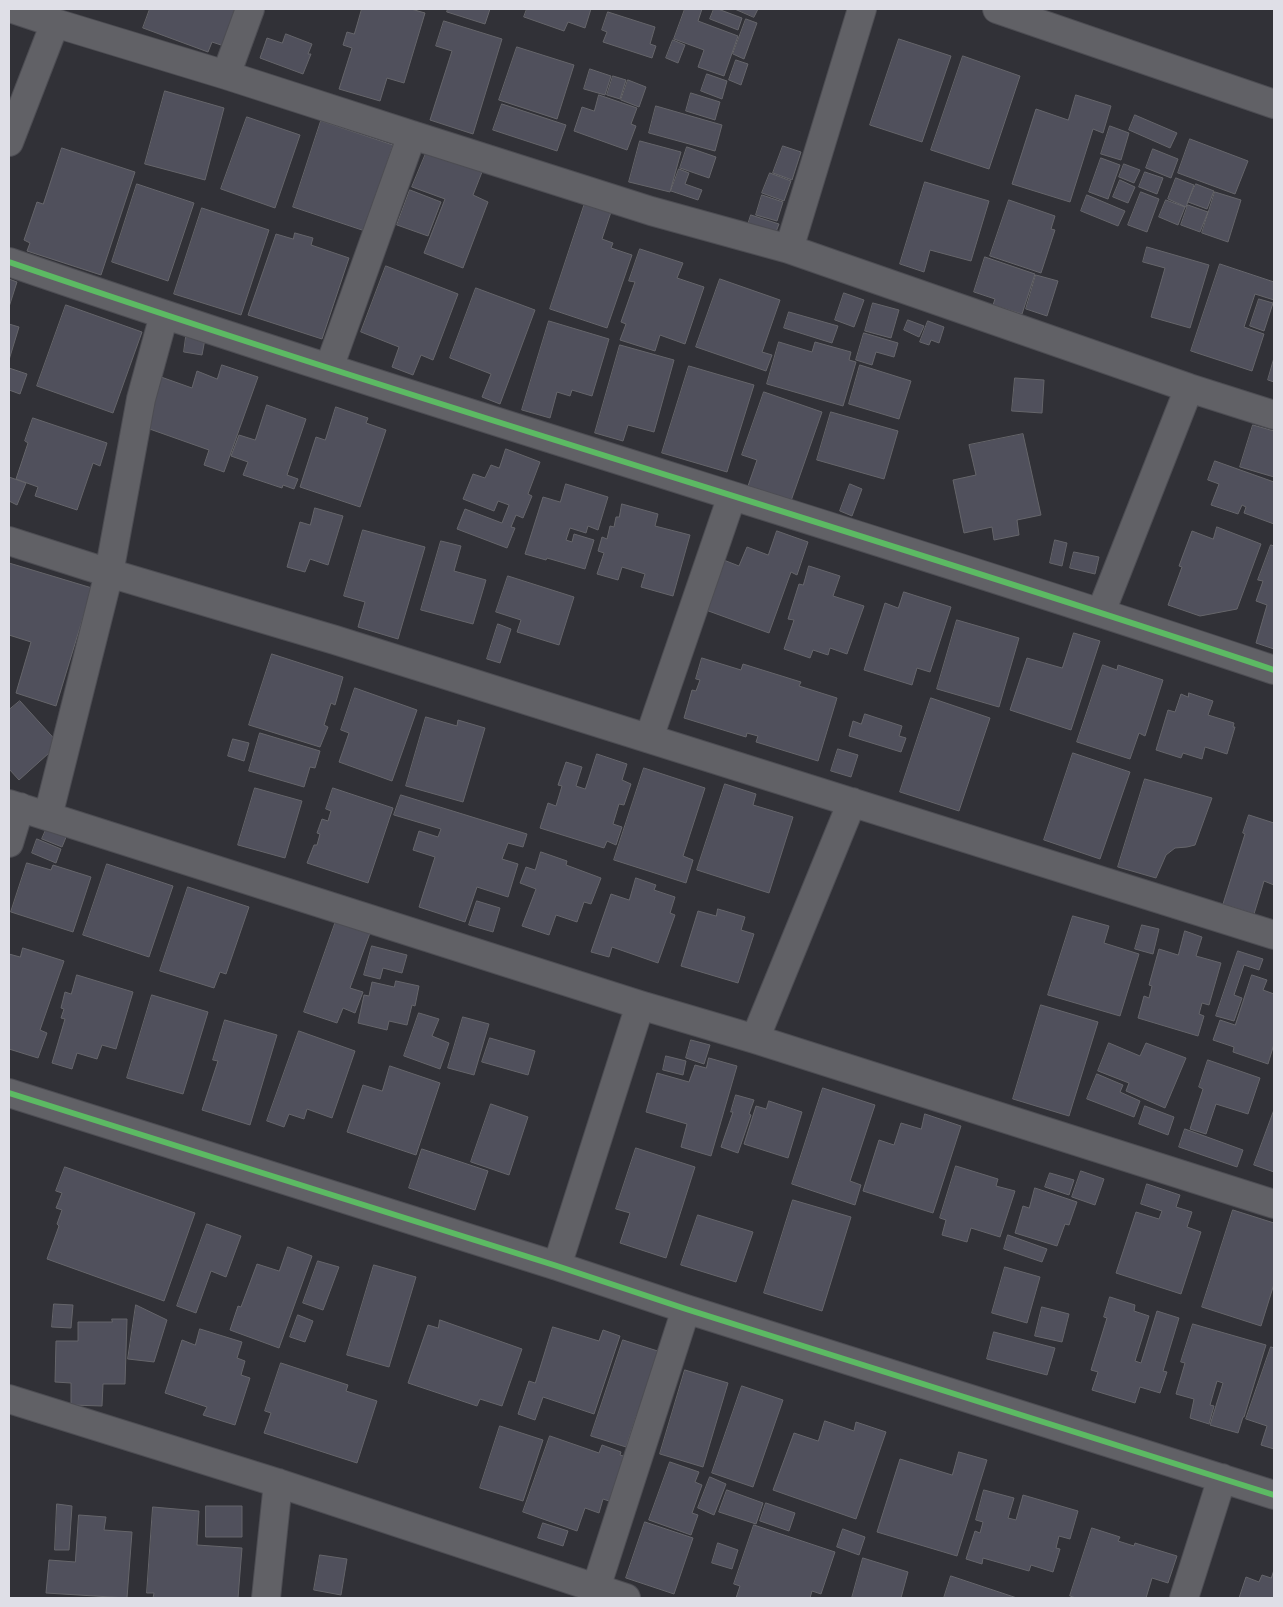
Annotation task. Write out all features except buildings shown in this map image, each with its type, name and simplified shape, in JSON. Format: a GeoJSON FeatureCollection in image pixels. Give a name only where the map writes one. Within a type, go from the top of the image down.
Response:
{"type":"FeatureCollection","features":[{"type":"Feature","properties":{"kind":"street"},"geometry":{"type":"LineString","coordinates":[[13,9],[651,210],[789,249],[1189,388],[1274,415]]}},
{"type":"Feature","properties":{"kind":"street"},"geometry":{"type":"LineString","coordinates":[[226,75],[250,9]]}},
{"type":"Feature","properties":{"kind":"street"},"geometry":{"type":"LineString","coordinates":[[789,249],[862,9]]}},
{"type":"Feature","properties":{"kind":"street"},"geometry":{"type":"LineString","coordinates":[[997,9],[1274,104]]}},
{"type":"Feature","properties":{"kind":"street"},"geometry":{"type":"LineString","coordinates":[[9,142],[55,23]]}},
{"type":"Feature","properties":{"kind":"street"},"geometry":{"type":"LineString","coordinates":[[329,368],[412,136]]}},
{"type":"Feature","properties":{"kind":"street"},"geometry":{"type":"LineString","coordinates":[[9,262],[164,315],[569,445],[1101,612],[1274,670]]}},
{"type":"Feature","properties":{"kind":"street"},"geometry":{"type":"LineString","coordinates":[[48,816],[109,573],[140,399],[164,315]]}},
{"type":"Feature","properties":{"kind":"street"},"geometry":{"type":"LineString","coordinates":[[1101,612],[1189,388]]}},
{"type":"Feature","properties":{"kind":"street"},"geometry":{"type":"LineString","coordinates":[[649,738],[732,496]]}},
{"type":"Feature","properties":{"kind":"street"},"geometry":{"type":"LineString","coordinates":[[9,541],[109,573],[335,640],[1274,935]]}},
{"type":"Feature","properties":{"kind":"street"},"geometry":{"type":"LineString","coordinates":[[755,1039],[852,802]]}},
{"type":"Feature","properties":{"kind":"street"},"geometry":{"type":"LineString","coordinates":[[9,843],[14,806],[1274,1204]]}},
{"type":"Feature","properties":{"kind":"street"},"geometry":{"type":"LineString","coordinates":[[557,1266],[640,1005]]}},
{"type":"Feature","properties":{"kind":"street"},"geometry":{"type":"LineString","coordinates":[[9,1093],[1274,1495]]}},
{"type":"Feature","properties":{"kind":"street"},"geometry":{"type":"LineString","coordinates":[[596,1588],[686,1309]]}},
{"type":"Feature","properties":{"kind":"street"},"geometry":{"type":"LineString","coordinates":[[9,1399],[278,1483],[626,1598]]}},
{"type":"Feature","properties":{"kind":"street"},"geometry":{"type":"LineString","coordinates":[[1184,1598],[1222,1478]]}},
{"type":"Feature","properties":{"kind":"street"},"geometry":{"type":"LineString","coordinates":[[266,1598],[278,1483]]}},
{"type":"Feature","properties":{"kind":"cycle path"},"geometry":{"type":"LineString","coordinates":[[9,262],[324,367],[958,567],[1274,670]]}},
{"type":"Feature","properties":{"kind":"cycle path"},"geometry":{"type":"LineString","coordinates":[[9,1093],[1274,1495]]}}]}
